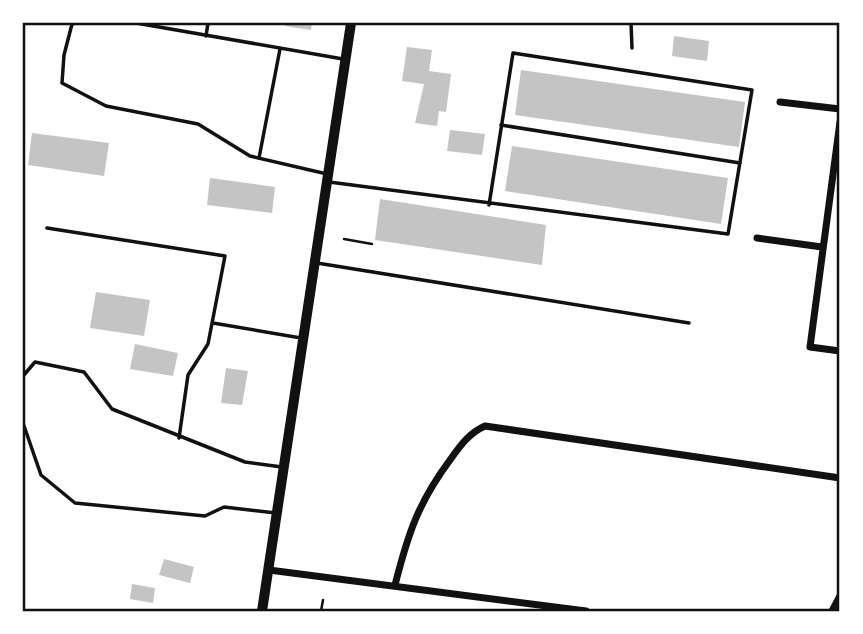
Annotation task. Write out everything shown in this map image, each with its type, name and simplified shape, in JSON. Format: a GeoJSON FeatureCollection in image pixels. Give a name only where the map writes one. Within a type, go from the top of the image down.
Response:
{"type":"FeatureCollection","features":[{"type":"Feature","properties":{"kind":"main road"},"geometry":{"type":"LineString","coordinates":[[262,611],[351,23]]}},
{"type":"Feature","properties":{"kind":"street"},"geometry":{"type":"LineString","coordinates":[[780,102],[840,109]]}},
{"type":"Feature","properties":{"kind":"street"},"geometry":{"type":"LineString","coordinates":[[840,122],[810,347],[840,351]]}},
{"type":"Feature","properties":{"kind":"street"},"geometry":{"type":"LineString","coordinates":[[757,238],[822,247]]}},
{"type":"Feature","properties":{"kind":"street"},"geometry":{"type":"LineString","coordinates":[[396,585],[420,503],[474,431],[485,426],[840,478]]}},
{"type":"Feature","properties":{"kind":"street"},"geometry":{"type":"LineString","coordinates":[[269,570],[586,611]]}},
{"type":"Feature","properties":{"kind":"street"},"geometry":{"type":"LineString","coordinates":[[832,611],[840,596]]}},
{"type":"Feature","properties":{"kind":"lane"},"geometry":{"type":"LineString","coordinates":[[76,23],[72,24],[64,55],[62,83],[106,106],[198,124],[259,158],[328,178],[489,205],[728,234],[752,90],[513,53],[489,205]]}},
{"type":"Feature","properties":{"kind":"lane"},"geometry":{"type":"LineString","coordinates":[[136,23],[345,59]]}},
{"type":"Feature","properties":{"kind":"lane"},"geometry":{"type":"LineString","coordinates":[[206,36],[208,23]]}},
{"type":"Feature","properties":{"kind":"lane"},"geometry":{"type":"LineString","coordinates":[[631,23],[632,48]]}},
{"type":"Feature","properties":{"kind":"lane"},"geometry":{"type":"LineString","coordinates":[[259,158],[280,49]]}},
{"type":"Feature","properties":{"kind":"lane"},"geometry":{"type":"LineString","coordinates":[[501,125],[740,163]]}},
{"type":"Feature","properties":{"kind":"lane"},"geometry":{"type":"LineString","coordinates":[[47,229],[225,256],[208,344],[188,375],[179,438]]}},
{"type":"Feature","properties":{"kind":"lane"},"geometry":{"type":"LineString","coordinates":[[315,262],[689,323]]}},
{"type":"Feature","properties":{"kind":"lane"},"geometry":{"type":"LineString","coordinates":[[213,323],[303,338]]}},
{"type":"Feature","properties":{"kind":"lane"},"geometry":{"type":"LineString","coordinates":[[23,376],[35,362],[85,372],[112,409],[179,438],[245,462],[284,467]]}},
{"type":"Feature","properties":{"kind":"lane"},"geometry":{"type":"LineString","coordinates":[[23,423],[41,475],[75,503],[205,516],[224,508],[277,514]]}},
{"type":"Feature","properties":{"kind":"path"},"geometry":{"type":"LineString","coordinates":[[344,239],[372,244]]}},
{"type":"Feature","properties":{"kind":"path"},"geometry":{"type":"LineString","coordinates":[[321,611],[323,600]]}},
{"type":"Feature","properties":{"kind":"building"},"geometry":{"type":"Polygon","coordinates":[[[285,23],[312,23],[311,30],[285,26],[285,23]]]}},
{"type":"Feature","properties":{"kind":"building"},"geometry":{"type":"Polygon","coordinates":[[[674,36],[709,41],[707,61],[672,56],[674,36]]]}},
{"type":"Feature","properties":{"kind":"building"},"geometry":{"type":"Polygon","coordinates":[[[407,47],[432,50],[429,71],[451,74],[446,112],[439,111],[437,126],[415,123],[424,84],[402,81],[407,47]]]}},
{"type":"Feature","properties":{"kind":"building"},"geometry":{"type":"Polygon","coordinates":[[[521,70],[745,102],[739,147],[515,115],[521,70]]]}},
{"type":"Feature","properties":{"kind":"building"},"geometry":{"type":"Polygon","coordinates":[[[450,130],[485,134],[482,155],[447,151],[450,130]]]}},
{"type":"Feature","properties":{"kind":"building"},"geometry":{"type":"Polygon","coordinates":[[[32,133],[109,143],[104,176],[28,165],[32,133]]]}},
{"type":"Feature","properties":{"kind":"building"},"geometry":{"type":"Polygon","coordinates":[[[512,146],[728,178],[721,224],[505,191],[512,146]]]}},
{"type":"Feature","properties":{"kind":"building"},"geometry":{"type":"Polygon","coordinates":[[[210,178],[275,187],[272,213],[207,205],[210,178]]]}},
{"type":"Feature","properties":{"kind":"building"},"geometry":{"type":"Polygon","coordinates":[[[380,199],[546,225],[542,265],[375,240],[380,199]]]}},
{"type":"Feature","properties":{"kind":"building"},"geometry":{"type":"Polygon","coordinates":[[[96,292],[150,300],[144,336],[90,328],[96,292]]]}},
{"type":"Feature","properties":{"kind":"building"},"geometry":{"type":"Polygon","coordinates":[[[135,344],[178,353],[173,376],[130,369],[135,344]]]}},
{"type":"Feature","properties":{"kind":"building"},"geometry":{"type":"Polygon","coordinates":[[[226,368],[248,371],[242,405],[221,403],[226,368]]]}},
{"type":"Feature","properties":{"kind":"building"},"geometry":{"type":"Polygon","coordinates":[[[164,559],[194,567],[190,583],[159,575],[164,559]]]}},
{"type":"Feature","properties":{"kind":"building"},"geometry":{"type":"Polygon","coordinates":[[[132,584],[155,588],[153,603],[130,599],[132,584]]]}}]}
